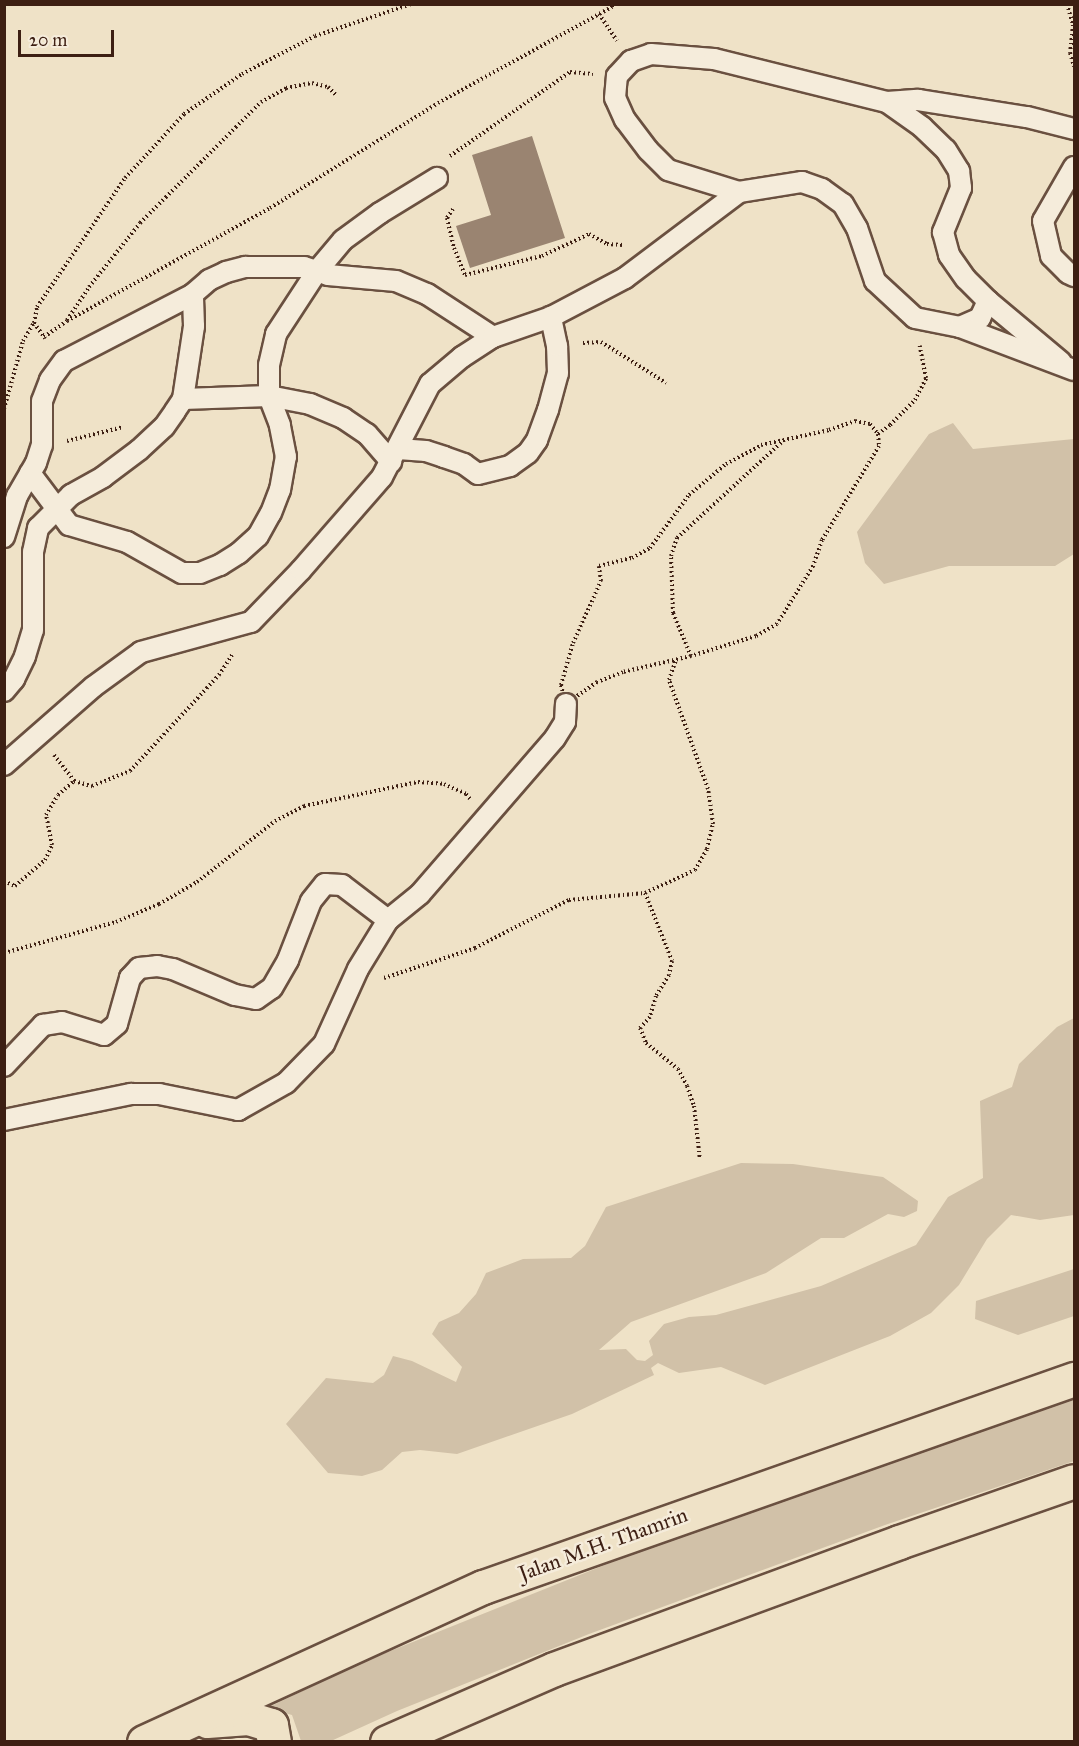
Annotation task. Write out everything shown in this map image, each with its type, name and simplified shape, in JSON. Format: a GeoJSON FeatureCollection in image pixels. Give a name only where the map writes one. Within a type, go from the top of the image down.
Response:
{"type":"FeatureCollection","features":[{"type":"Feature","properties":{"kind":"main road","name":"Jalan M.H. Thamrin"},"geometry":{"type":"LineString","coordinates":[[145,1741],[483,1587],[1074,1379]]}},
{"type":"Feature","properties":{"kind":"main road"},"geometry":{"type":"LineString","coordinates":[[387,1742],[554,1669],[899,1542],[1074,1481]]}},
{"type":"Feature","properties":{"kind":"main road"},"geometry":{"type":"LineString","coordinates":[[145,1741],[203,1721],[248,1718],[271,1725],[274,1742]]}},
{"type":"Feature","properties":{"kind":"lane"},"geometry":{"type":"LineString","coordinates":[[1072,369],[960,327],[915,318],[875,281],[857,228],[843,204],[822,189],[802,182],[740,192],[668,170],[625,120],[615,98],[617,76],[631,62],[651,54],[714,58],[887,102],[918,100],[940,103],[1027,117],[1074,129]]}},
{"type":"Feature","properties":{"kind":"lane"},"geometry":{"type":"LineString","coordinates":[[887,102],[922,127],[946,150],[959,171],[961,188],[943,232],[949,255],[966,279],[988,301],[1072,369]]}},
{"type":"Feature","properties":{"kind":"lane"},"geometry":{"type":"LineString","coordinates":[[1074,166],[1043,221],[1052,256],[1068,273],[1074,276]]}},
{"type":"Feature","properties":{"kind":"lane"},"geometry":{"type":"LineString","coordinates":[[30,473],[69,525],[127,542],[182,573],[200,573],[239,553],[258,536],[272,513],[280,490],[286,457],[280,425],[269,396],[269,365],[276,334],[316,271],[343,240],[437,178]]}},
{"type":"Feature","properties":{"kind":"lane"},"geometry":{"type":"LineString","coordinates":[[4,765],[93,687],[141,652],[252,622],[357,508],[394,455],[430,384],[462,357],[493,337],[550,317],[625,278],[740,192]]}},
{"type":"Feature","properties":{"kind":"lane"},"geometry":{"type":"LineString","coordinates":[[4,537],[17,496],[42,444],[42,401],[50,380],[64,361],[193,294],[209,280],[245,267],[304,267],[316,271],[396,280],[427,294],[493,337]]}},
{"type":"Feature","properties":{"kind":"lane"},"geometry":{"type":"LineString","coordinates":[[4,691],[14,679],[25,656],[33,630],[33,552],[38,528],[71,495],[103,477],[140,450],[164,427],[179,405],[194,326],[193,294]]}},
{"type":"Feature","properties":{"kind":"lane"},"geometry":{"type":"LineString","coordinates":[[960,327],[980,318],[988,301]]}},
{"type":"Feature","properties":{"kind":"lane"},"geometry":{"type":"LineString","coordinates":[[179,405],[269,396],[310,404],[344,418],[394,455],[426,451],[464,464],[478,474],[510,466],[528,453],[537,440],[558,373],[557,346],[550,317]]}},
{"type":"Feature","properties":{"kind":"lane"},"geometry":{"type":"LineString","coordinates":[[4,1120],[131,1094],[159,1094],[238,1110],[286,1083],[324,1044],[373,941],[388,920],[420,894],[555,738],[565,722],[566,704]]}},
{"type":"Feature","properties":{"kind":"lane"},"geometry":{"type":"LineString","coordinates":[[4,1066],[43,1025],[62,1023],[104,1035],[117,1023],[130,978],[139,968],[157,966],[173,969],[235,995],[256,999],[272,988],[288,960],[311,901],[325,884],[342,885],[388,920]]}},
{"type":"Feature","properties":{"kind":"path"},"geometry":{"type":"LineString","coordinates":[[4,409],[23,341],[34,323],[37,307],[125,178],[184,114],[242,74],[315,36],[411,4]]}},
{"type":"Feature","properties":{"kind":"path"},"geometry":{"type":"LineString","coordinates":[[44,337],[67,321],[270,208],[438,103],[612,7],[612,4]]}},
{"type":"Feature","properties":{"kind":"path"},"geometry":{"type":"LineString","coordinates":[[1067,4],[1072,25],[1070,54],[1074,66]]}},
{"type":"Feature","properties":{"kind":"path"},"geometry":{"type":"LineString","coordinates":[[437,178],[447,159],[570,72],[617,76]]}},
{"type":"Feature","properties":{"kind":"path"},"geometry":{"type":"LineString","coordinates":[[67,321],[89,287],[140,223],[261,102],[286,88],[312,83],[328,87],[336,95]]}},
{"type":"Feature","properties":{"kind":"path"},"geometry":{"type":"LineString","coordinates":[[453,209],[447,218],[454,248],[465,275],[542,256],[589,234],[607,244],[662,250]]}},
{"type":"Feature","properties":{"kind":"path"},"geometry":{"type":"LineString","coordinates":[[878,434],[915,400],[926,378],[915,318]]}},
{"type":"Feature","properties":{"kind":"path"},"geometry":{"type":"LineString","coordinates":[[557,346],[601,342],[666,383]]}},
{"type":"Feature","properties":{"kind":"path"},"geometry":{"type":"LineString","coordinates":[[42,444],[81,440],[179,405]]}},
{"type":"Feature","properties":{"kind":"path"},"geometry":{"type":"LineString","coordinates":[[855,421],[870,424],[878,434],[879,446],[822,540],[813,566],[777,624],[756,636],[691,656],[623,672],[597,682],[566,704],[561,685],[573,643],[601,581],[599,566],[632,558],[650,548],[689,495],[726,464],[761,445],[829,430],[855,421]]}},
{"type":"Feature","properties":{"kind":"path"},"geometry":{"type":"LineString","coordinates":[[691,656],[673,613],[671,556],[677,538],[786,439]]}},
{"type":"Feature","properties":{"kind":"path"},"geometry":{"type":"LineString","coordinates":[[41,733],[59,765],[74,781],[92,786],[130,771],[219,675],[235,649],[240,626]]}},
{"type":"Feature","properties":{"kind":"path"},"geometry":{"type":"LineString","coordinates":[[354,979],[391,977],[475,948],[570,900],[645,893],[694,870],[707,849],[713,824],[708,789],[699,759],[669,680],[676,659]]}},
{"type":"Feature","properties":{"kind":"path"},"geometry":{"type":"LineString","coordinates":[[4,881],[15,886],[45,860],[51,845],[46,814],[58,795],[74,781]]}},
{"type":"Feature","properties":{"kind":"path"},"geometry":{"type":"LineString","coordinates":[[4,953],[116,922],[159,904],[197,882],[274,821],[304,806],[418,782],[444,784],[466,794],[484,819]]}},
{"type":"Feature","properties":{"kind":"path"},"geometry":{"type":"LineString","coordinates":[[645,893],[672,961],[669,975],[656,996],[650,1017],[640,1028],[646,1042],[678,1069],[687,1086],[693,1106],[700,1160]]}},
{"type":"Feature","properties":{"kind":"shaded area"},"geometry":{"type":"Polygon","coordinates":[[[953,423],[973,449],[1074,439],[1074,554],[1055,566],[949,566],[884,584],[865,563],[857,532],[929,434],[953,423]]]}},
{"type":"Feature","properties":{"kind":"shaded area"},"geometry":{"type":"Polygon","coordinates":[[[1074,1018],[1074,1215],[1040,1220],[1011,1215],[987,1239],[959,1285],[931,1313],[890,1336],[765,1385],[721,1367],[679,1373],[658,1363],[651,1368],[654,1375],[572,1414],[457,1454],[420,1450],[402,1452],[382,1470],[362,1476],[328,1473],[286,1424],[326,1378],[373,1383],[384,1375],[393,1356],[412,1361],[456,1382],[462,1367],[432,1334],[439,1322],[459,1313],[476,1294],[486,1273],[523,1259],[571,1258],[585,1246],[606,1207],[741,1163],[793,1164],[883,1177],[918,1201],[917,1211],[904,1217],[888,1214],[844,1238],[821,1238],[766,1273],[631,1322],[599,1350],[626,1349],[637,1360],[645,1361],[653,1355],[649,1341],[664,1324],[689,1317],[716,1315],[821,1286],[916,1245],[948,1197],[983,1178],[980,1101],[1012,1087],[1019,1064],[1057,1027],[1074,1018]]]}},
{"type":"Feature","properties":{"kind":"shaded area"},"geometry":{"type":"Polygon","coordinates":[[[1074,1269],[1074,1316],[1018,1335],[975,1319],[976,1301],[1074,1269]]]}},
{"type":"Feature","properties":{"kind":"shaded area"},"geometry":{"type":"Polygon","coordinates":[[[1074,1397],[1074,1461],[885,1525],[589,1634],[397,1711],[331,1741],[301,1741],[292,1715],[267,1708],[363,1662],[717,1520],[1074,1397]]]}},
{"type":"Feature","properties":{"kind":"building"},"geometry":{"type":"Polygon","coordinates":[[[532,136],[565,238],[470,268],[456,226],[491,215],[472,155],[532,136]]]}}]}
